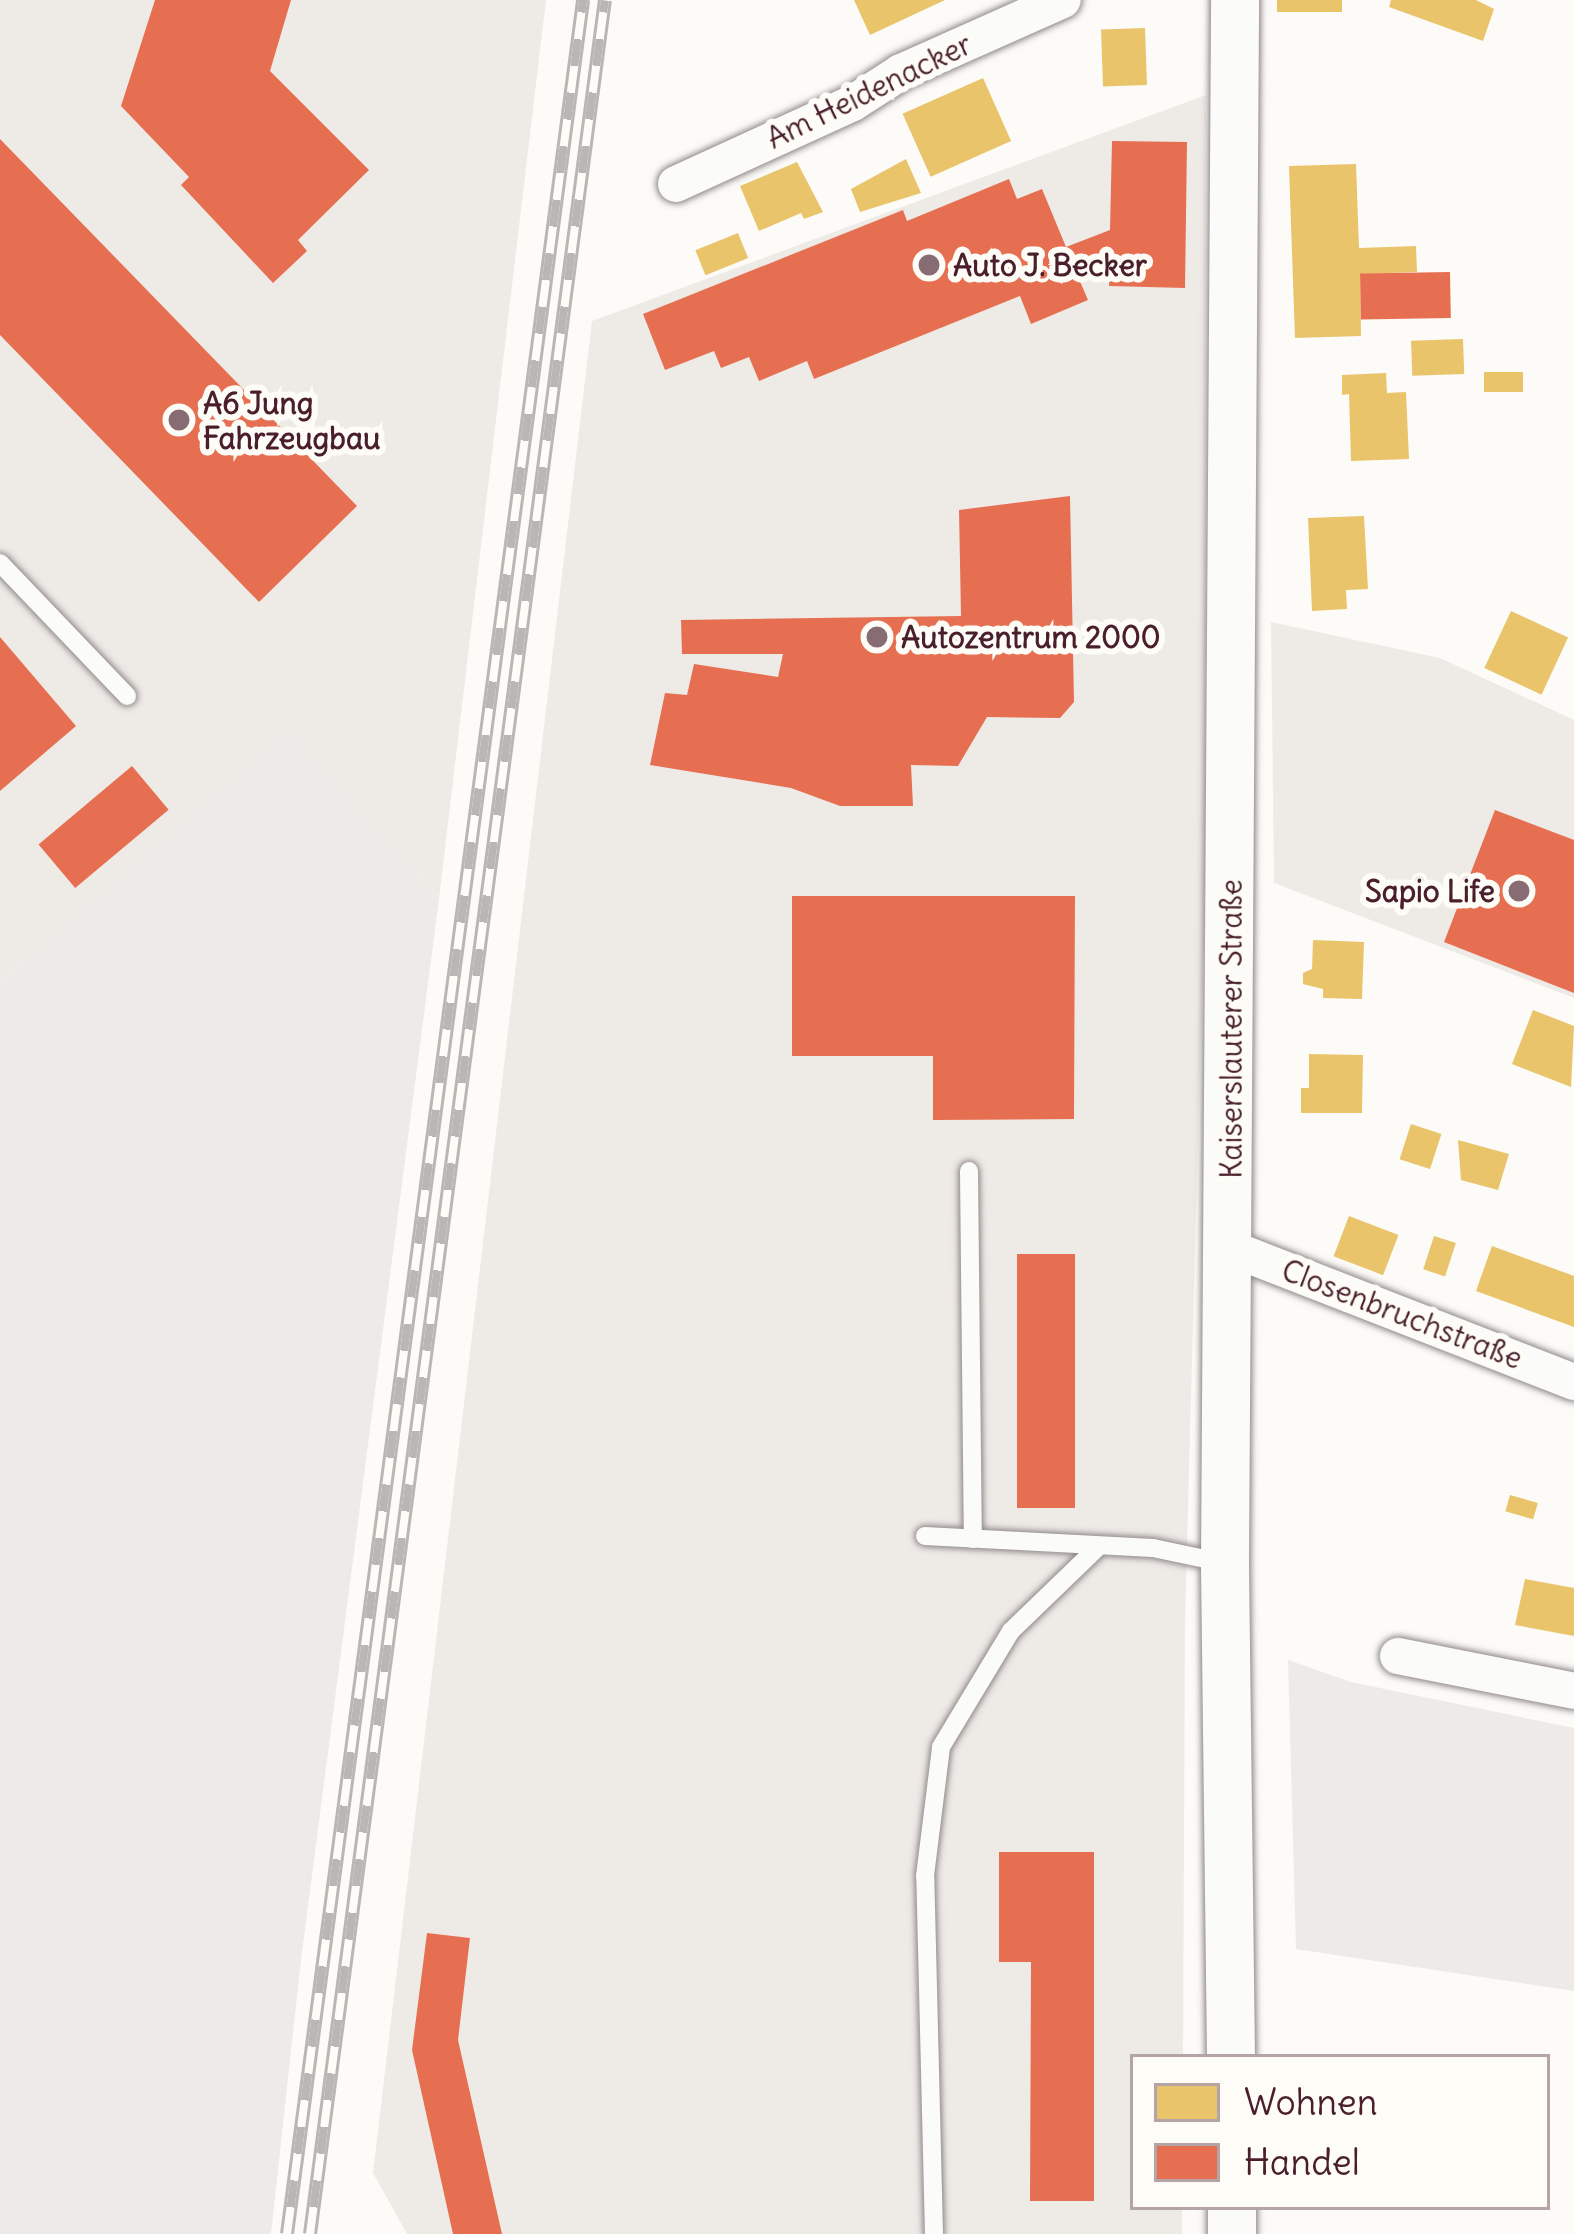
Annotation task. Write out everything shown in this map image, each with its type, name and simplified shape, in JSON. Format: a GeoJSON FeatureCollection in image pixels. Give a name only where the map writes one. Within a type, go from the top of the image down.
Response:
{"type":"FeatureCollection","features":[{"type":"Feature","properties":{"kind":"main road","name":"Kaiserslauterer Straße"},"geometry":{"type":"LineString","coordinates":[[1231,2054],[1225,1564],[1235,0]]}},
{"type":"Feature","properties":{"kind":"street","name":"Am Heidenacker"},"geometry":{"type":"LineString","coordinates":[[676,184],[853,103],[901,72],[1064,0]]}},
{"type":"Feature","properties":{"kind":"street","name":"Closenbruchstraße"},"geometry":{"type":"LineString","coordinates":[[1230,1248],[1574,1382]]}},
{"type":"Feature","properties":{"kind":"street"},"geometry":{"type":"LineString","coordinates":[[1398,1656],[1574,1691]]}},
{"type":"Feature","properties":{"kind":"lane"},"geometry":{"type":"LineString","coordinates":[[0,563],[127,696]]}},
{"type":"Feature","properties":{"kind":"lane"},"geometry":{"type":"LineString","coordinates":[[969,1171],[973,1539]]}},
{"type":"Feature","properties":{"kind":"lane"},"geometry":{"type":"LineString","coordinates":[[925,1536],[1153,1548],[1225,1564]]}},
{"type":"Feature","properties":{"kind":"lane"},"geometry":{"type":"LineString","coordinates":[[934,2234],[925,1876],[941,1747],[1011,1631],[1098,1547]]}},
{"type":"Feature","properties":{"kind":"shaded area"},"geometry":{"type":"Polygon","coordinates":[[[0,0],[546,0],[439,899],[290,728],[0,982],[0,0]]]}},
{"type":"Feature","properties":{"kind":"shaded area"},"geometry":{"type":"Polygon","coordinates":[[[1206,95],[1205,875],[1185,1622],[1183,2054],[1130,2054],[1130,2210],[1182,2210],[1182,2234],[407,2234],[373,2173],[592,321],[1206,95]]]}},
{"type":"Feature","properties":{"kind":"shaded area"},"geometry":{"type":"Polygon","coordinates":[[[1271,622],[1440,658],[1574,720],[1574,998],[1274,883],[1271,622]]]}},
{"type":"Feature","properties":{"kind":"shaded area"},"geometry":{"type":"Polygon","coordinates":[[[290,727],[439,899],[301,1960],[271,2234],[0,2234],[0,982],[290,727]]]}},
{"type":"Feature","properties":{"kind":"shaded area"},"geometry":{"type":"Polygon","coordinates":[[[1288,1660],[1351,1682],[1574,1728],[1574,1991],[1296,1949],[1288,1660]]]}},
{"type":"Feature","properties":{"kind":"building: Wohnen"},"geometry":{"type":"Polygon","coordinates":[[[854,0],[945,0],[870,35],[854,0]]]}},
{"type":"Feature","properties":{"kind":"building: Wohnen"},"geometry":{"type":"Polygon","coordinates":[[[1277,0],[1342,0],[1342,12],[1277,12],[1277,0]]]}},
{"type":"Feature","properties":{"kind":"building: Wohnen"},"geometry":{"type":"Polygon","coordinates":[[[1391,0],[1476,0],[1494,9],[1483,41],[1389,7],[1391,0]]]}},
{"type":"Feature","properties":{"kind":"building: Wohnen"},"geometry":{"type":"Polygon","coordinates":[[[1145,28],[1147,85],[1103,87],[1101,30],[1145,28]]]}},
{"type":"Feature","properties":{"kind":"building: Wohnen"},"geometry":{"type":"Polygon","coordinates":[[[983,78],[1011,141],[931,177],[903,114],[983,78]]]}},
{"type":"Feature","properties":{"kind":"building: Wohnen"},"geometry":{"type":"Polygon","coordinates":[[[906,159],[921,193],[860,212],[851,189],[906,159]]]}},
{"type":"Feature","properties":{"kind":"building: Wohnen"},"geometry":{"type":"Polygon","coordinates":[[[797,162],[823,212],[804,219],[801,213],[759,231],[740,186],[797,162]]]}},
{"type":"Feature","properties":{"kind":"building: Wohnen"},"geometry":{"type":"Polygon","coordinates":[[[1356,164],[1359,248],[1416,246],[1417,272],[1360,274],[1361,336],[1295,338],[1289,166],[1356,164]]]}},
{"type":"Feature","properties":{"kind":"building: Wohnen"},"geometry":{"type":"Polygon","coordinates":[[[738,233],[748,258],[705,275],[695,250],[738,233]]]}},
{"type":"Feature","properties":{"kind":"building: Wohnen"},"geometry":{"type":"Polygon","coordinates":[[[1463,339],[1464,374],[1412,376],[1411,341],[1463,339]]]}},
{"type":"Feature","properties":{"kind":"building: Wohnen"},"geometry":{"type":"Polygon","coordinates":[[[1484,372],[1523,372],[1523,392],[1484,392],[1484,372]]]}},
{"type":"Feature","properties":{"kind":"building: Wohnen"},"geometry":{"type":"Polygon","coordinates":[[[1386,373],[1387,393],[1406,392],[1409,459],[1351,461],[1349,394],[1342,395],[1342,375],[1386,373]]]}},
{"type":"Feature","properties":{"kind":"building: Wohnen"},"geometry":{"type":"Polygon","coordinates":[[[1364,516],[1368,589],[1346,590],[1347,609],[1312,611],[1308,518],[1364,516]]]}},
{"type":"Feature","properties":{"kind":"building: Wohnen"},"geometry":{"type":"Polygon","coordinates":[[[1511,611],[1568,638],[1541,695],[1484,668],[1511,611]]]}},
{"type":"Feature","properties":{"kind":"building: Wohnen"},"geometry":{"type":"Polygon","coordinates":[[[1313,940],[1364,942],[1362,999],[1323,998],[1323,989],[1303,984],[1303,973],[1312,969],[1313,940]]]}},
{"type":"Feature","properties":{"kind":"building: Wohnen"},"geometry":{"type":"Polygon","coordinates":[[[1533,1010],[1574,1026],[1571,1087],[1512,1064],[1533,1010]]]}},
{"type":"Feature","properties":{"kind":"building: Wohnen"},"geometry":{"type":"Polygon","coordinates":[[[1309,1054],[1363,1055],[1362,1113],[1301,1113],[1301,1088],[1309,1088],[1309,1054]]]}},
{"type":"Feature","properties":{"kind":"building: Wohnen"},"geometry":{"type":"Polygon","coordinates":[[[1411,1124],[1441,1134],[1430,1169],[1400,1159],[1411,1124]]]}},
{"type":"Feature","properties":{"kind":"building: Wohnen"},"geometry":{"type":"Polygon","coordinates":[[[1458,1140],[1509,1154],[1498,1190],[1461,1180],[1458,1140]]]}},
{"type":"Feature","properties":{"kind":"building: Wohnen"},"geometry":{"type":"Polygon","coordinates":[[[1349,1216],[1398,1235],[1383,1275],[1334,1256],[1349,1216]]]}},
{"type":"Feature","properties":{"kind":"building: Wohnen"},"geometry":{"type":"Polygon","coordinates":[[[1434,1236],[1456,1243],[1445,1276],[1423,1269],[1434,1236]]]}},
{"type":"Feature","properties":{"kind":"building: Wohnen"},"geometry":{"type":"Polygon","coordinates":[[[1492,1246],[1574,1276],[1574,1327],[1476,1291],[1492,1246]]]}},
{"type":"Feature","properties":{"kind":"building: Wohnen"},"geometry":{"type":"Polygon","coordinates":[[[1510,1495],[1538,1503],[1533,1519],[1505,1511],[1510,1495]]]}},
{"type":"Feature","properties":{"kind":"building: Wohnen"},"geometry":{"type":"Polygon","coordinates":[[[1525,1579],[1574,1588],[1574,1636],[1515,1625],[1525,1579]]]}},
{"type":"Feature","properties":{"kind":"building: Handel"},"geometry":{"type":"Polygon","coordinates":[[[155,0],[291,0],[270,71],[369,170],[298,240],[307,251],[273,283],[181,185],[189,177],[121,106],[155,0]]]}},
{"type":"Feature","properties":{"kind":"building: Handel","name":"A6 Jung Fahrzeugbau"},"geometry":{"type":"Polygon","coordinates":[[[0,139],[357,506],[259,602],[0,335],[0,139]]]}},
{"type":"Feature","properties":{"kind":"building: Handel","name":"Auto J. Becker"},"geometry":{"type":"Polygon","coordinates":[[[1112,141],[1187,142],[1185,288],[1109,286],[1110,258],[1076,272],[1088,300],[1031,324],[1020,296],[814,379],[807,361],[759,381],[749,357],[721,368],[714,351],[665,370],[643,314],[903,210],[907,221],[1009,179],[1017,199],[1042,189],[1066,247],[1110,230],[1112,141]]]}},
{"type":"Feature","properties":{"kind":"building: Handel"},"geometry":{"type":"Polygon","coordinates":[[[1450,272],[1451,318],[1361,320],[1360,274],[1450,272]]]}},
{"type":"Feature","properties":{"kind":"building: Handel","name":"Autozentrum 2000"},"geometry":{"type":"Polygon","coordinates":[[[1070,496],[1074,702],[1060,718],[987,717],[958,766],[911,765],[913,806],[840,806],[791,788],[650,765],[665,693],[687,695],[694,664],[778,677],[783,654],[682,654],[681,620],[961,616],[959,510],[1070,496]]]}},
{"type":"Feature","properties":{"kind":"building: Handel"},"geometry":{"type":"Polygon","coordinates":[[[0,637],[76,726],[0,791],[0,637]]]}},
{"type":"Feature","properties":{"kind":"building: Handel"},"geometry":{"type":"Polygon","coordinates":[[[132,766],[169,810],[75,888],[39,844],[132,766]]]}},
{"type":"Feature","properties":{"kind":"building: Handel","name":"Sapio Life"},"geometry":{"type":"Polygon","coordinates":[[[1495,810],[1574,840],[1574,993],[1444,942],[1495,810]]]}},
{"type":"Feature","properties":{"kind":"building: Handel"},"geometry":{"type":"Polygon","coordinates":[[[792,896],[1075,896],[1074,1119],[933,1120],[933,1056],[792,1056],[792,896]]]}},
{"type":"Feature","properties":{"kind":"building: Handel"},"geometry":{"type":"Polygon","coordinates":[[[1017,1254],[1075,1254],[1075,1508],[1017,1508],[1017,1254]]]}},
{"type":"Feature","properties":{"kind":"building: Handel"},"geometry":{"type":"Polygon","coordinates":[[[999,1852],[1094,1852],[1094,2201],[1030,2201],[1031,1962],[999,1962],[999,1852]]]}},
{"type":"Feature","properties":{"kind":"building: Handel"},"geometry":{"type":"Polygon","coordinates":[[[427,1933],[470,1938],[458,2040],[502,2234],[453,2234],[412,2050],[427,1933]]]}},
{"type":"Feature","properties":{"kind":"railway"},"geometry":{"type":"LineString","coordinates":[[287,2234],[583,0]]}},
{"type":"Feature","properties":{"kind":"railway"},"geometry":{"type":"LineString","coordinates":[[310,2234],[605,0]]}},
{"type":"Feature","properties":{"kind":"place","name":"Auto J. Becker"},"geometry":{"type":"Point","coordinates":[929,265]}},
{"type":"Feature","properties":{"kind":"place","name":"A6 Jung Fahrzeugbau"},"geometry":{"type":"Point","coordinates":[179,420]}},
{"type":"Feature","properties":{"kind":"place","name":"Autozentrum 2000"},"geometry":{"type":"Point","coordinates":[877,637]}},
{"type":"Feature","properties":{"kind":"place","name":"Sapio Life"},"geometry":{"type":"Point","coordinates":[1519,891]}}]}
